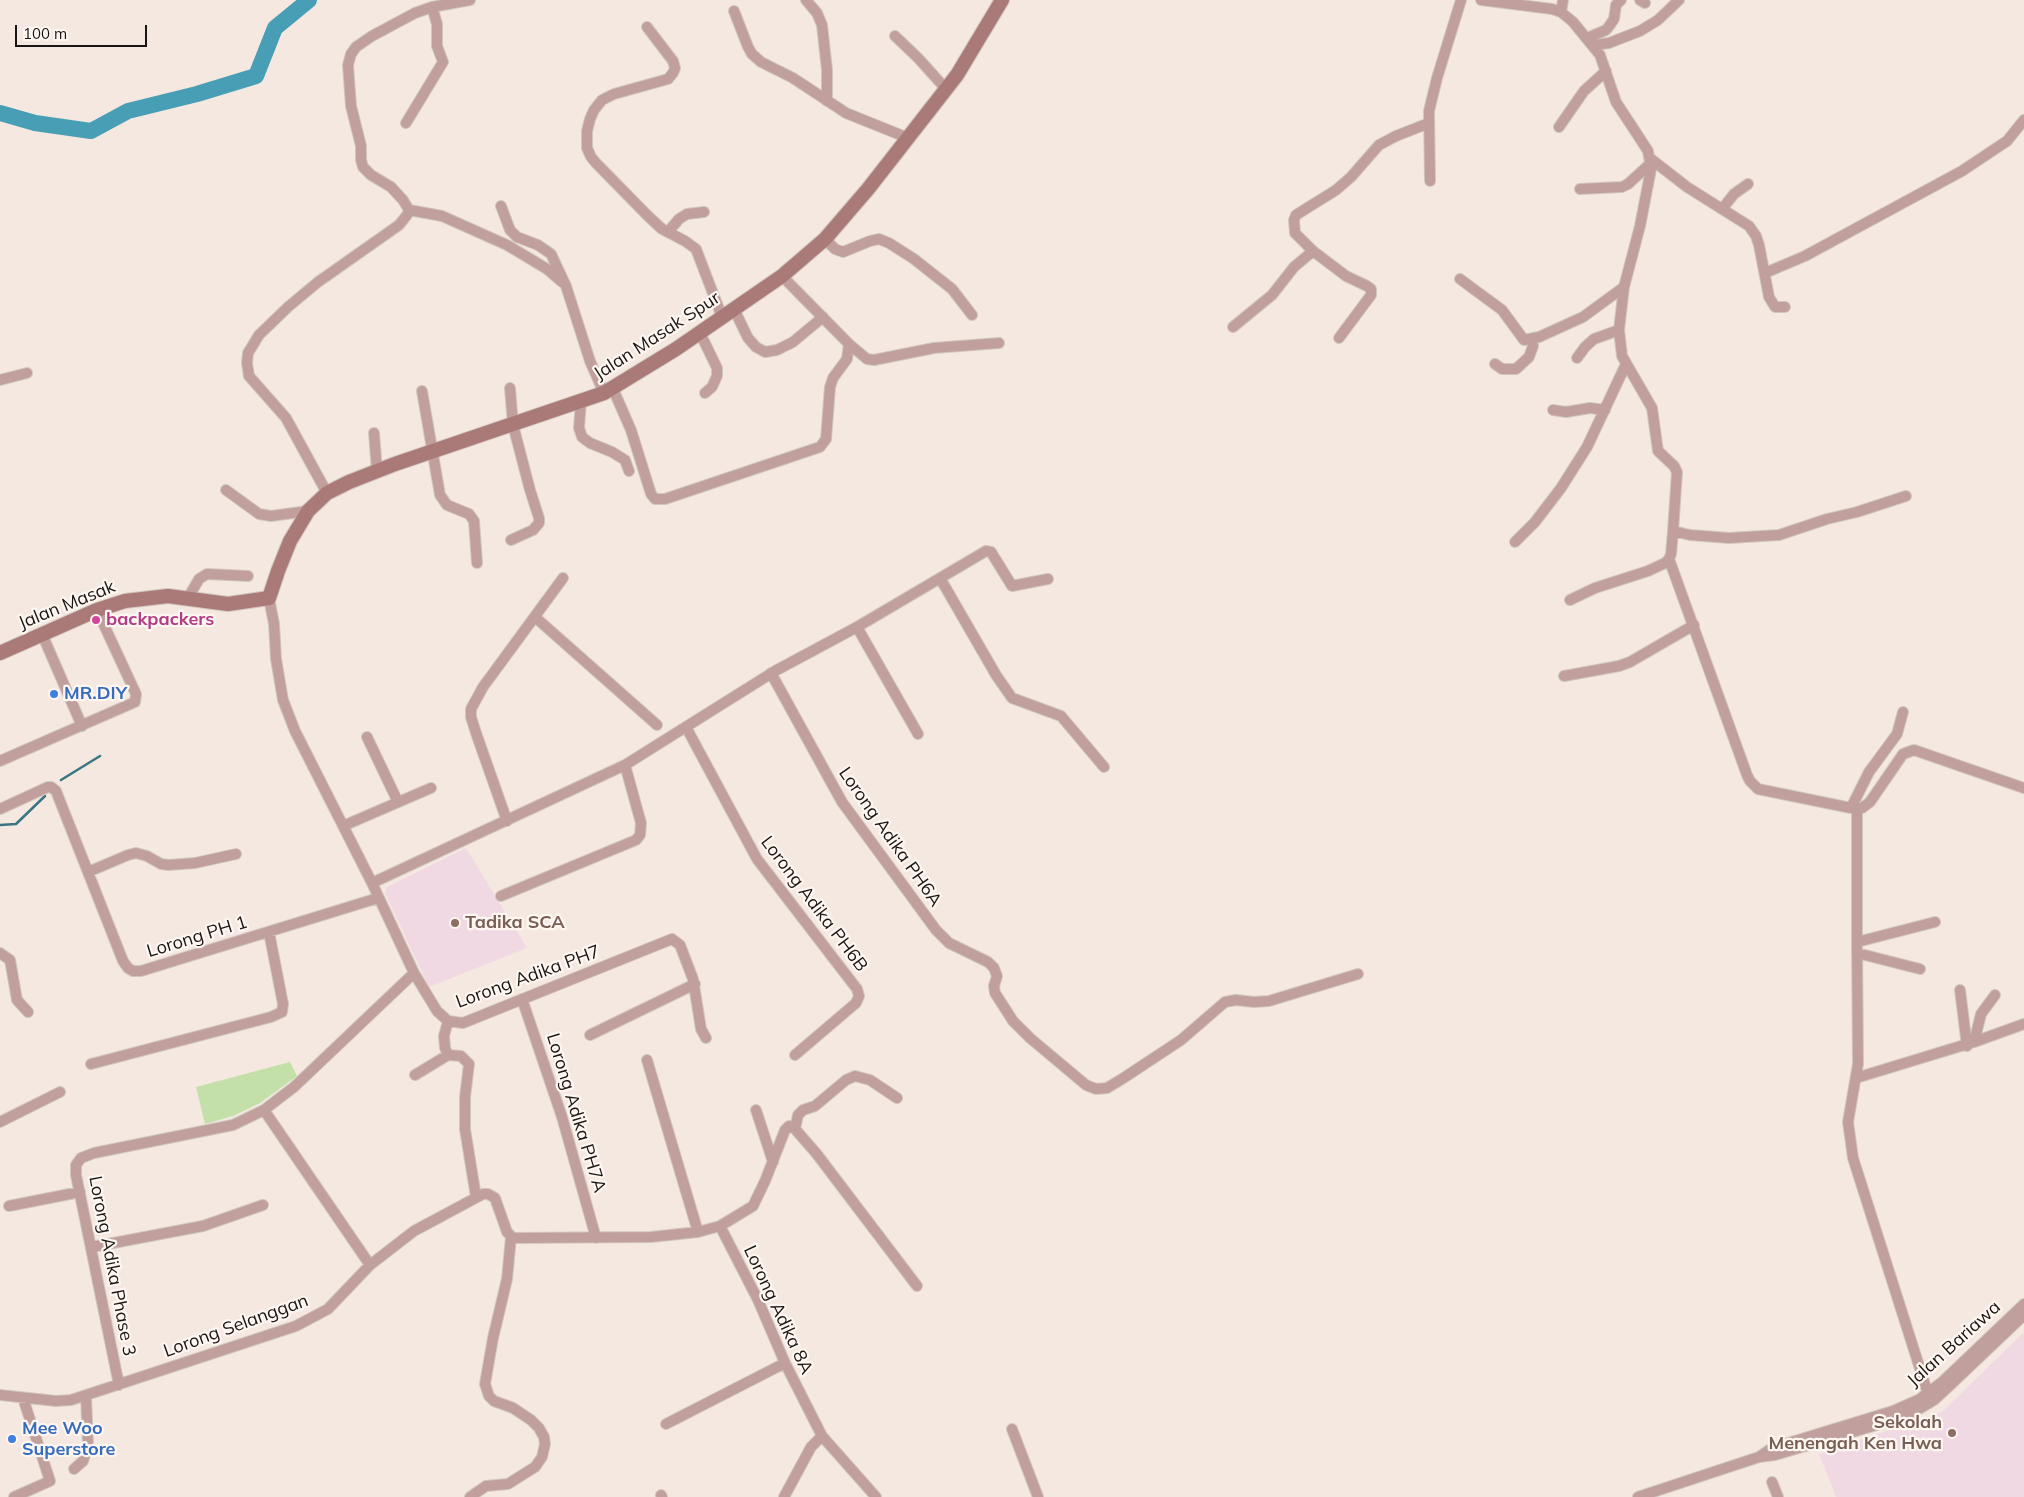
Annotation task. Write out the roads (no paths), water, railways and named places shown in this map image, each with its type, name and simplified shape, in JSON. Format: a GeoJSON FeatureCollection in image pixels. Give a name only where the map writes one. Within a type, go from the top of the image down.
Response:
{"type":"FeatureCollection","features":[{"type":"Feature","properties":{"kind":"street"},"geometry":{"type":"LineString","coordinates":[[327,493],[286,418],[249,376],[247,368],[248,353],[259,336],[288,307],[318,282],[404,221],[408,210],[403,200],[391,187],[371,175],[363,167],[361,146],[351,106],[348,60],[356,47],[394,23],[432,7],[470,0]]}},
{"type":"Feature","properties":{"kind":"street"},"geometry":{"type":"LineString","coordinates":[[806,0],[817,13],[822,25],[828,101]]}},
{"type":"Feature","properties":{"kind":"street","name":"Jalan Masak Spur"},"geometry":{"type":"LineString","coordinates":[[269,598],[290,541],[308,511],[327,493],[349,482],[432,451],[609,391],[700,333],[782,276],[825,238],[868,189],[957,75],[1002,0]]}},
{"type":"Feature","properties":{"kind":"street"},"geometry":{"type":"LineString","coordinates":[[1430,181],[1429,110],[1461,0]]}},
{"type":"Feature","properties":{"kind":"street"},"geometry":{"type":"LineString","coordinates":[[1481,0],[1561,12],[1573,22],[1600,55],[1616,102],[1642,140],[1651,161],[1678,181],[1749,226],[1754,232],[1759,245],[1765,273],[1766,290],[1771,303],[1777,308],[1785,307]]}},
{"type":"Feature","properties":{"kind":"street"},"geometry":{"type":"LineString","coordinates":[[1561,12],[1563,0]]}},
{"type":"Feature","properties":{"kind":"street"},"geometry":{"type":"LineString","coordinates":[[1590,41],[1610,26],[1614,19],[1616,5],[1621,0]]}},
{"type":"Feature","properties":{"kind":"street"},"geometry":{"type":"LineString","coordinates":[[1590,41],[1609,43],[1640,31],[1658,20],[1679,0]]}},
{"type":"Feature","properties":{"kind":"street"},"geometry":{"type":"LineString","coordinates":[[406,123],[443,62],[437,46],[437,24],[432,7]]}},
{"type":"Feature","properties":{"kind":"street"},"geometry":{"type":"LineString","coordinates":[[734,11],[752,54],[761,62],[793,78],[850,116],[908,138]]}},
{"type":"Feature","properties":{"kind":"street"},"geometry":{"type":"LineString","coordinates":[[647,27],[673,61],[675,68],[673,73],[668,79],[614,94],[602,100],[590,119],[587,131],[587,148],[590,157],[648,216],[668,232],[691,245],[699,254],[722,317]]}},
{"type":"Feature","properties":{"kind":"street"},"geometry":{"type":"LineString","coordinates":[[895,36],[946,89]]}},
{"type":"Feature","properties":{"kind":"street"},"geometry":{"type":"LineString","coordinates":[[1559,127],[1584,91],[1606,72]]}},
{"type":"Feature","properties":{"kind":"street"},"geometry":{"type":"LineString","coordinates":[[1765,273],[1805,256],[1962,171],[2007,140],[2024,120]]}},
{"type":"Feature","properties":{"kind":"street"},"geometry":{"type":"LineString","coordinates":[[1339,338],[1371,295],[1371,289],[1346,276],[1313,252],[1295,233],[1294,220],[1296,215],[1347,181],[1379,145],[1429,123]]}},
{"type":"Feature","properties":{"kind":"street"},"geometry":{"type":"LineString","coordinates":[[1580,189],[1622,187],[1628,184],[1651,161]]}},
{"type":"Feature","properties":{"kind":"street"},"geometry":{"type":"LineString","coordinates":[[1651,161],[1640,226],[1624,286],[1619,330],[1622,356],[1652,408],[1658,451],[1674,466],[1677,472],[1669,559],[1747,775],[1754,786],[1762,791],[1862,808],[1870,802],[1904,754],[1914,750],[2024,788]]}},
{"type":"Feature","properties":{"kind":"street"},"geometry":{"type":"LineString","coordinates":[[1722,209],[1734,194],[1748,184]]}},
{"type":"Feature","properties":{"kind":"street"},"geometry":{"type":"LineString","coordinates":[[501,206],[510,230],[517,237],[538,245],[551,254],[566,286],[590,361],[634,436],[653,498],[659,500],[820,447],[826,439],[830,387],[833,378],[847,359],[849,344]]}},
{"type":"Feature","properties":{"kind":"street"},"geometry":{"type":"LineString","coordinates":[[408,210],[442,216],[507,246],[547,269],[566,286]]}},
{"type":"Feature","properties":{"kind":"street"},"geometry":{"type":"LineString","coordinates":[[668,232],[679,219],[687,214],[704,212]]}},
{"type":"Feature","properties":{"kind":"street"},"geometry":{"type":"LineString","coordinates":[[825,238],[835,249],[843,252],[870,241],[878,240],[889,244],[914,259],[952,289],[972,315]]}},
{"type":"Feature","properties":{"kind":"street"},"geometry":{"type":"LineString","coordinates":[[1233,326],[1272,295],[1298,263],[1313,252]]}},
{"type":"Feature","properties":{"kind":"street"},"geometry":{"type":"LineString","coordinates":[[782,276],[849,344],[868,359],[874,360],[934,348],[999,343]]}},
{"type":"Feature","properties":{"kind":"street"},"geometry":{"type":"LineString","coordinates":[[1460,279],[1505,312],[1520,338],[1524,340],[1532,340],[1583,317],[1624,286]]}},
{"type":"Feature","properties":{"kind":"street"},"geometry":{"type":"LineString","coordinates":[[734,309],[748,338],[756,347],[765,352],[777,350],[793,342],[823,317]]}},
{"type":"Feature","properties":{"kind":"street"},"geometry":{"type":"LineString","coordinates":[[1577,358],[1594,339],[1619,330]]}},
{"type":"Feature","properties":{"kind":"street"},"geometry":{"type":"LineString","coordinates":[[700,333],[717,368],[717,376],[712,387],[705,393]]}},
{"type":"Feature","properties":{"kind":"street"},"geometry":{"type":"LineString","coordinates":[[1495,364],[1502,369],[1516,369],[1530,357],[1533,346],[1532,340]]}},
{"type":"Feature","properties":{"kind":"street"},"geometry":{"type":"LineString","coordinates":[[1515,542],[1535,522],[1561,488],[1587,447],[1626,364]]}},
{"type":"Feature","properties":{"kind":"street"},"geometry":{"type":"LineString","coordinates":[[0,380],[27,373]]}},
{"type":"Feature","properties":{"kind":"street"},"geometry":{"type":"LineString","coordinates":[[510,388],[513,425],[539,518],[539,523],[533,530],[511,540]]}},
{"type":"Feature","properties":{"kind":"street"},"geometry":{"type":"LineString","coordinates":[[422,391],[440,495],[443,502],[452,508],[469,514],[474,520],[477,563]]}},
{"type":"Feature","properties":{"kind":"street"},"geometry":{"type":"LineString","coordinates":[[581,401],[579,428],[582,437],[590,443],[612,452],[625,460],[629,471]]}},
{"type":"Feature","properties":{"kind":"street"},"geometry":{"type":"LineString","coordinates":[[1554,410],[1566,412],[1590,408],[1605,410]]}},
{"type":"Feature","properties":{"kind":"street"},"geometry":{"type":"LineString","coordinates":[[374,433],[377,471]]}},
{"type":"Feature","properties":{"kind":"street"},"geometry":{"type":"LineString","coordinates":[[226,490],[259,514],[271,516],[308,511]]}},
{"type":"Feature","properties":{"kind":"street"},"geometry":{"type":"LineString","coordinates":[[1672,531],[1690,535],[1729,538],[1779,535],[1906,496]]}},
{"type":"Feature","properties":{"kind":"street"},"geometry":{"type":"LineString","coordinates":[[372,883],[625,765],[771,673],[857,627],[986,550],[991,552],[1012,586],[1048,580]]}},
{"type":"Feature","properties":{"kind":"street"},"geometry":{"type":"LineString","coordinates":[[1570,600],[1607,583],[1656,568],[1669,559]]}},
{"type":"Feature","properties":{"kind":"street"},"geometry":{"type":"LineString","coordinates":[[188,598],[199,580],[207,574],[248,576]]}},
{"type":"Feature","properties":{"kind":"street"},"geometry":{"type":"LineString","coordinates":[[507,821],[476,733],[471,717],[471,709],[483,686],[563,578]]}},
{"type":"Feature","properties":{"kind":"street"},"geometry":{"type":"LineString","coordinates":[[940,578],[996,675],[1012,698],[1062,716],[1104,767]]}},
{"type":"Feature","properties":{"kind":"street","name":"Jalan Masak"},"geometry":{"type":"LineString","coordinates":[[0,653],[97,610],[139,598],[168,596],[228,604],[269,598]]}},
{"type":"Feature","properties":{"kind":"street","name":"Lorong Adika PH7"},"geometry":{"type":"LineString","coordinates":[[269,598],[283,700],[295,731],[372,883],[414,973],[437,1011],[448,1020],[463,1022],[668,940],[675,940],[680,945],[695,984]]}},
{"type":"Feature","properties":{"kind":"street"},"geometry":{"type":"LineString","coordinates":[[0,761],[132,704],[136,700],[136,694],[97,610]]}},
{"type":"Feature","properties":{"kind":"street"},"geometry":{"type":"LineString","coordinates":[[535,617],[657,725]]}},
{"type":"Feature","properties":{"kind":"street"},"geometry":{"type":"LineString","coordinates":[[1564,676],[1625,664],[1643,656],[1694,625]]}},
{"type":"Feature","properties":{"kind":"street"},"geometry":{"type":"LineString","coordinates":[[857,627],[918,734]]}},
{"type":"Feature","properties":{"kind":"street"},"geometry":{"type":"LineString","coordinates":[[42,634],[82,726]]}},
{"type":"Feature","properties":{"kind":"street","name":"Lorong Adika PH6A"},"geometry":{"type":"LineString","coordinates":[[771,673],[842,802],[943,938],[949,943],[988,962],[994,968],[997,976],[994,986],[996,993],[1013,1021],[1030,1038],[1086,1085],[1096,1089],[1107,1088],[1156,1057],[1197,1027],[1225,1002],[1236,1000],[1269,1002],[1358,974]]}},
{"type":"Feature","properties":{"kind":"street"},"geometry":{"type":"LineString","coordinates":[[1903,712],[1898,734],[1870,772],[1854,808],[1858,1005],[1856,1078],[1848,1122],[1851,1151],[1928,1394]]}},
{"type":"Feature","properties":{"kind":"street","name":"Lorong Adika PH6B"},"geometry":{"type":"LineString","coordinates":[[686,727],[757,859],[858,989],[859,996],[856,1003],[794,1055]]}},
{"type":"Feature","properties":{"kind":"street"},"geometry":{"type":"LineString","coordinates":[[367,737],[398,802]]}},
{"type":"Feature","properties":{"kind":"street"},"geometry":{"type":"LineString","coordinates":[[501,896],[636,840],[640,836],[641,823],[625,765]]}},
{"type":"Feature","properties":{"kind":"street","name":"Lorong PH 1"},"geometry":{"type":"LineString","coordinates":[[0,809],[51,787],[56,791],[123,962],[134,971],[141,971],[378,898]]}},
{"type":"Feature","properties":{"kind":"street"},"geometry":{"type":"LineString","coordinates":[[343,826],[430,788]]}},
{"type":"Feature","properties":{"kind":"street"},"geometry":{"type":"LineString","coordinates":[[88,872],[136,853],[169,866],[195,863],[236,854]]}},
{"type":"Feature","properties":{"kind":"street"},"geometry":{"type":"LineString","coordinates":[[1857,948],[1935,922]]}},
{"type":"Feature","properties":{"kind":"street"},"geometry":{"type":"LineString","coordinates":[[91,1064],[271,1017],[282,1012],[283,1004],[269,932]]}},
{"type":"Feature","properties":{"kind":"street"},"geometry":{"type":"LineString","coordinates":[[1857,948],[1920,969]]}},
{"type":"Feature","properties":{"kind":"street"},"geometry":{"type":"LineString","coordinates":[[0,953],[10,960],[16,1000],[28,1012]]}},
{"type":"Feature","properties":{"kind":"street","name":"Lorong Adika Phase 3"},"geometry":{"type":"LineString","coordinates":[[119,1385],[80,1192],[76,1165],[81,1158],[233,1124],[264,1110],[294,1087],[414,973]]}},
{"type":"Feature","properties":{"kind":"street"},"geometry":{"type":"LineString","coordinates":[[590,1035],[695,984],[701,1029],[706,1038]]}},
{"type":"Feature","properties":{"kind":"street"},"geometry":{"type":"LineString","coordinates":[[1960,990],[1970,1044]]}},
{"type":"Feature","properties":{"kind":"street"},"geometry":{"type":"LineString","coordinates":[[1970,1044],[1981,1014],[1995,995]]}},
{"type":"Feature","properties":{"kind":"street","name":"Lorong Adika PH7A"},"geometry":{"type":"LineString","coordinates":[[522,999],[562,1118],[596,1238]]}},
{"type":"Feature","properties":{"kind":"street"},"geometry":{"type":"LineString","coordinates":[[448,1020],[444,1036],[448,1055]]}},
{"type":"Feature","properties":{"kind":"street"},"geometry":{"type":"LineString","coordinates":[[1856,1078],[1970,1044],[2024,1024]]}},
{"type":"Feature","properties":{"kind":"street"},"geometry":{"type":"LineString","coordinates":[[415,1075],[448,1055],[461,1056],[469,1064],[465,1096],[466,1129],[476,1196],[488,1194],[495,1198],[507,1232],[511,1237],[508,1279],[493,1338],[485,1384],[489,1396],[494,1401],[512,1408],[531,1420],[539,1428],[545,1444],[542,1457],[535,1467],[508,1484],[486,1486],[470,1497]]}},
{"type":"Feature","properties":{"kind":"street"},"geometry":{"type":"LineString","coordinates":[[647,1060],[698,1232]]}},
{"type":"Feature","properties":{"kind":"street"},"geometry":{"type":"LineString","coordinates":[[795,1130],[798,1115],[803,1110],[815,1106],[846,1080],[855,1076],[870,1080],[897,1098]]}},
{"type":"Feature","properties":{"kind":"street"},"geometry":{"type":"LineString","coordinates":[[0,1122],[60,1092]]}},
{"type":"Feature","properties":{"kind":"street"},"geometry":{"type":"LineString","coordinates":[[264,1110],[370,1265]]}},
{"type":"Feature","properties":{"kind":"street"},"geometry":{"type":"LineString","coordinates":[[756,1110],[773,1162]]}},
{"type":"Feature","properties":{"kind":"street"},"geometry":{"type":"LineString","coordinates":[[511,1237],[651,1237],[698,1232],[720,1226],[753,1206],[785,1130],[789,1126],[816,1153],[846,1196],[917,1286]]}},
{"type":"Feature","properties":{"kind":"street"},"geometry":{"type":"LineString","coordinates":[[9,1206],[80,1192]]}},
{"type":"Feature","properties":{"kind":"street","name":"Lorong Selanggan"},"geometry":{"type":"LineString","coordinates":[[0,1395],[56,1401],[86,1396],[244,1344],[312,1318],[328,1308],[370,1265],[414,1231],[476,1196]]}},
{"type":"Feature","properties":{"kind":"street"},"geometry":{"type":"LineString","coordinates":[[92,1247],[203,1226],[263,1205]]}},
{"type":"Feature","properties":{"kind":"street","name":"Lorong Adika 8A"},"geometry":{"type":"LineString","coordinates":[[720,1226],[758,1300],[785,1363],[820,1431],[876,1497]]}},
{"type":"Feature","properties":{"kind":"street","name":"Jalan Bariawa"},"geometry":{"type":"LineString","coordinates":[[1762,1456],[1772,1448],[1893,1411],[1928,1394],[2024,1304]]}},
{"type":"Feature","properties":{"kind":"street","name":"Jalan Bariawa"},"geometry":{"type":"LineString","coordinates":[[1638,1497],[1762,1456],[1856,1433],[1917,1411],[1947,1388],[2024,1315]]}},
{"type":"Feature","properties":{"kind":"street"},"geometry":{"type":"LineString","coordinates":[[666,1424],[785,1363]]}},
{"type":"Feature","properties":{"kind":"street"},"geometry":{"type":"LineString","coordinates":[[74,1469],[83,1461],[88,1446],[86,1396]]}},
{"type":"Feature","properties":{"kind":"street"},"geometry":{"type":"LineString","coordinates":[[14,1497],[50,1481],[22,1398]]}},
{"type":"Feature","properties":{"kind":"street"},"geometry":{"type":"LineString","coordinates":[[1012,1429],[1038,1497]]}},
{"type":"Feature","properties":{"kind":"street"},"geometry":{"type":"LineString","coordinates":[[784,1497],[820,1431]]}},
{"type":"Feature","properties":{"kind":"street"},"geometry":{"type":"LineString","coordinates":[[1772,1482],[1778,1497]]}},
{"type":"Feature","properties":{"kind":"waterway"},"geometry":{"type":"LineString","coordinates":[[0,113],[35,123],[91,131],[128,111],[197,94],[256,76],[275,28],[309,0]]}},
{"type":"Feature","properties":{"kind":"waterway"},"geometry":{"type":"LineString","coordinates":[[61,780],[100,756]]}},
{"type":"Feature","properties":{"kind":"waterway"},"geometry":{"type":"LineString","coordinates":[[0,825],[16,824],[45,796]]}},
{"type":"Feature","properties":{"kind":"place","name":"backpackers"},"geometry":{"type":"Point","coordinates":[96,620]}},
{"type":"Feature","properties":{"kind":"place","name":"MR.DIY"},"geometry":{"type":"Point","coordinates":[54,694]}},
{"type":"Feature","properties":{"kind":"place","name":"Tadika SCA"},"geometry":{"type":"Point","coordinates":[455,923]}},
{"type":"Feature","properties":{"kind":"place","name":"Sekolah Menengah Ken Hwa"},"geometry":{"type":"Point","coordinates":[1952,1433]}},
{"type":"Feature","properties":{"kind":"place","name":"Mee Woo Superstore"},"geometry":{"type":"Point","coordinates":[12,1439]}}]}
